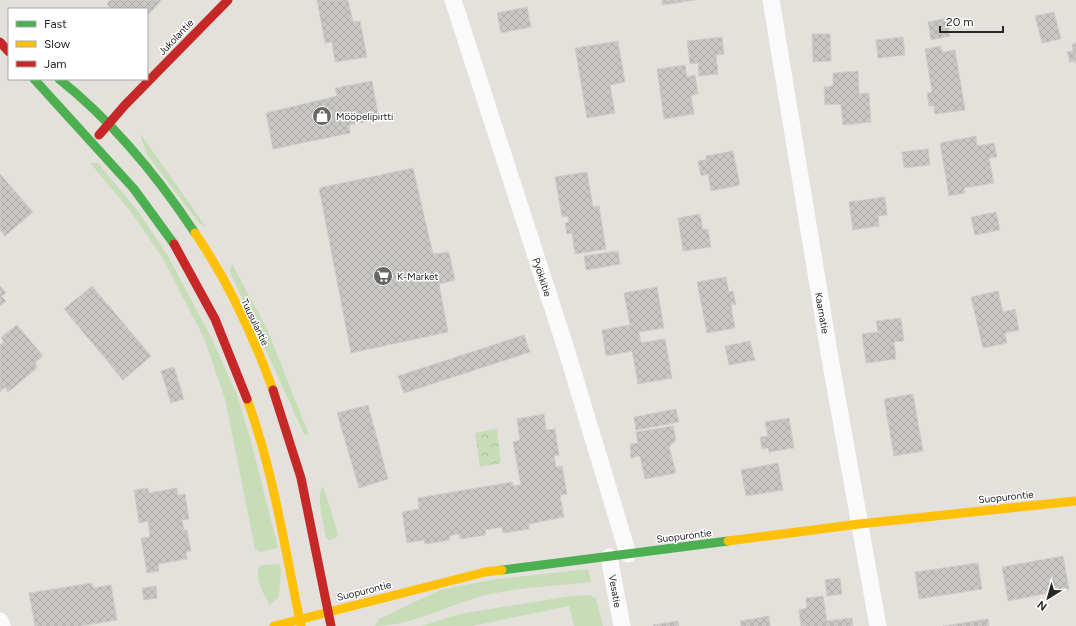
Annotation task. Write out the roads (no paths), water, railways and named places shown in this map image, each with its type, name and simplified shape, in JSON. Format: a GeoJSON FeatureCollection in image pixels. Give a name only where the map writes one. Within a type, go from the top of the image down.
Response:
{"type":"FeatureCollection","features":[{"type":"Feature","properties":{"kind":"main road","name":"Jukolantie"},"geometry":{"type":"LineString","coordinates":[[92,142],[125,105],[228,0]]}},
{"type":"Feature","properties":{"kind":"main road"},"geometry":{"type":"LineString","coordinates":[[0,33],[8,39]]}},
{"type":"Feature","properties":{"kind":"main road"},"geometry":{"type":"LineString","coordinates":[[0,42],[8,51]]}},
{"type":"Feature","properties":{"kind":"main road"},"geometry":{"type":"LineString","coordinates":[[35,80],[141,198],[185,261],[228,351],[250,408],[278,506],[300,622]]}},
{"type":"Feature","properties":{"kind":"main road","name":"Tuusulantie"},"geometry":{"type":"LineString","coordinates":[[60,80],[109,124],[159,184],[206,249],[253,340],[276,397],[295,456],[306,500],[331,626]]}},
{"type":"Feature","properties":{"kind":"main road","name":"Suopurontie"},"geometry":{"type":"LineString","coordinates":[[274,626],[300,622],[328,611],[485,572],[859,524],[1076,501]]}},
{"type":"Feature","properties":{"kind":"street","name":"Pyökkitie"},"geometry":{"type":"LineString","coordinates":[[453,0],[567,352],[628,554]]}},
{"type":"Feature","properties":{"kind":"street","name":"Kaarnatie"},"geometry":{"type":"LineString","coordinates":[[771,0],[859,524],[878,626]]}},
{"type":"Feature","properties":{"kind":"street","name":"Vesatie"},"geometry":{"type":"LineString","coordinates":[[609,557],[622,626]]}},
{"type":"Feature","properties":{"kind":"street"},"geometry":{"type":"LineString","coordinates":[[0,622],[2,626]]}},
{"type":"Feature","properties":{"kind":"place","name":"Mööpelipirtti"},"geometry":{"type":"Point","coordinates":[322,116]}},
{"type":"Feature","properties":{"kind":"place","name":"K-Market"},"geometry":{"type":"Point","coordinates":[383,276]}}]}
